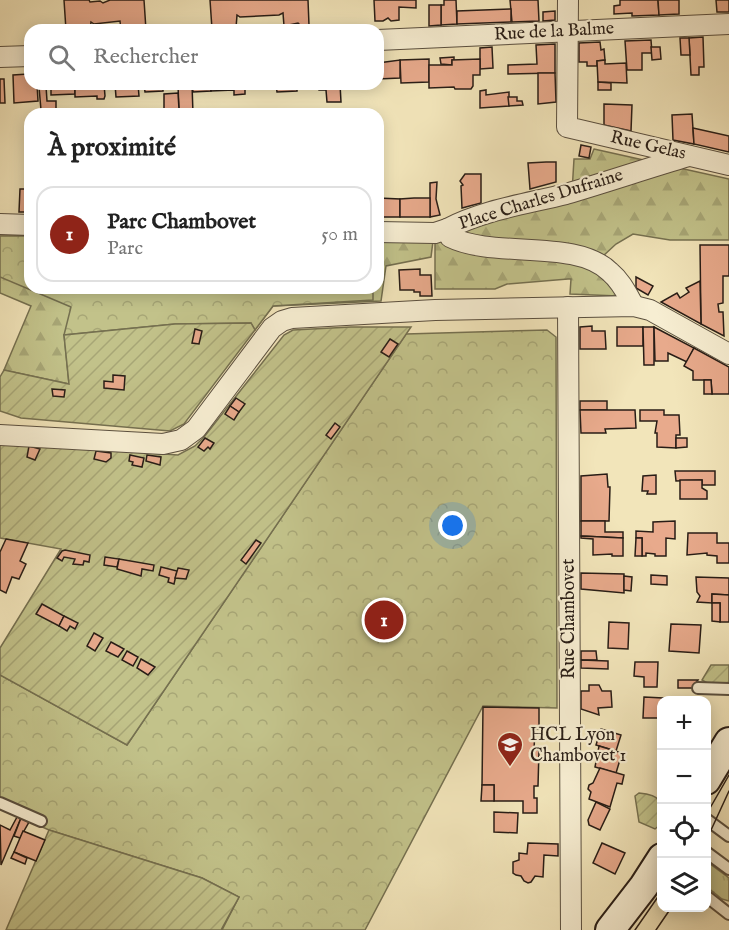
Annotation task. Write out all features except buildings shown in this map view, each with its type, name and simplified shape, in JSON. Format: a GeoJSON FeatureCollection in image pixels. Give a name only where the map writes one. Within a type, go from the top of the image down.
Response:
{"type":"FeatureCollection","features":[{"type":"Feature","properties":{"kind":"main road"},"geometry":{"type":"LineString","coordinates":[[711,772],[729,742]]}},
{"type":"Feature","properties":{"kind":"main road"},"geometry":{"type":"LineString","coordinates":[[610,930],[657,866]]}},
{"type":"Feature","properties":{"kind":"street"},"geometry":{"type":"LineString","coordinates":[[568,0],[568,32]]}},
{"type":"Feature","properties":{"kind":"street","name":"Rue de la Balme"},"geometry":{"type":"LineString","coordinates":[[384,40],[729,24]]}},
{"type":"Feature","properties":{"kind":"street","name":"Rue Gelas"},"geometry":{"type":"LineString","coordinates":[[568,32],[567,127],[729,165]]}},
{"type":"Feature","properties":{"kind":"street"},"geometry":{"type":"LineString","coordinates":[[0,57],[24,56]]}},
{"type":"Feature","properties":{"kind":"street","name":"Place Charles Dufraine"},"geometry":{"type":"LineString","coordinates":[[634,306],[620,282],[609,270],[588,259],[568,254],[474,246],[450,237],[447,230],[459,223],[510,207],[566,194],[689,156]]}},
{"type":"Feature","properties":{"kind":"street"},"geometry":{"type":"LineString","coordinates":[[0,224],[24,225]]}},
{"type":"Feature","properties":{"kind":"street"},"geometry":{"type":"LineString","coordinates":[[384,232],[435,233],[447,230]]}},
{"type":"Feature","properties":{"kind":"street"},"geometry":{"type":"LineString","coordinates":[[0,435],[172,443],[181,440],[196,429],[272,328],[292,318],[435,310],[634,306],[650,310],[729,354]]}},
{"type":"Feature","properties":{"kind":"street","name":"Rue Chambovet"},"geometry":{"type":"LineString","coordinates":[[568,307],[571,930]]}},
{"type":"Feature","properties":{"kind":"lane"},"geometry":{"type":"LineString","coordinates":[[698,688],[729,689]]}},
{"type":"Feature","properties":{"kind":"lane"},"geometry":{"type":"LineString","coordinates":[[0,803],[41,821]]}},
{"type":"Feature","properties":{"kind":"lane"},"geometry":{"type":"LineString","coordinates":[[711,823],[729,836]]}},
{"type":"Feature","properties":{"kind":"lane"},"geometry":{"type":"LineString","coordinates":[[711,856],[729,869]]}},
{"type":"Feature","properties":{"kind":"lane"},"geometry":{"type":"LineString","coordinates":[[711,900],[729,914]]}},
{"type":"Feature","properties":{"kind":"green space"},"geometry":{"type":"Polygon","coordinates":[[[594,149],[729,179],[729,240],[670,240],[633,234],[616,244],[602,257],[618,296],[570,294],[571,279],[507,284],[495,289],[435,289],[435,233],[572,192],[574,159],[590,159],[594,149]]]}},
{"type":"Feature","properties":{"kind":"green space"},"geometry":{"type":"Polygon","coordinates":[[[0,236],[24,236],[24,294],[382,294],[381,301],[273,306],[255,330],[251,323],[175,324],[64,335],[69,384],[4,370],[31,306],[0,293],[0,236]]]}},
{"type":"Feature","properties":{"kind":"green space"},"geometry":{"type":"Polygon","coordinates":[[[0,236],[24,236],[24,287],[0,277],[0,236]]]}},
{"type":"Feature","properties":{"kind":"green space"},"geometry":{"type":"Polygon","coordinates":[[[433,241],[431,257],[386,266],[384,280],[384,242],[433,241]]]}},
{"type":"Feature","properties":{"kind":"green space"},"geometry":{"type":"Polygon","coordinates":[[[40,294],[373,294],[373,300],[273,306],[255,330],[251,323],[175,324],[64,335],[71,307],[40,294]]]}},
{"type":"Feature","properties":{"kind":"green space"},"geometry":{"type":"Polygon","coordinates":[[[251,323],[255,330],[184,424],[170,431],[21,418],[0,411],[0,377],[4,370],[69,384],[64,335],[175,324],[251,323]]]}},
{"type":"Feature","properties":{"kind":"green space"},"geometry":{"type":"Polygon","coordinates":[[[411,327],[127,745],[0,675],[0,648],[61,549],[0,538],[0,445],[50,446],[178,455],[195,446],[204,437],[284,335],[293,330],[411,327]]]}},
{"type":"Feature","properties":{"kind":"green space"},"geometry":{"type":"Polygon","coordinates":[[[547,330],[556,337],[557,708],[483,706],[365,930],[222,930],[239,897],[202,878],[49,830],[0,808],[0,675],[127,745],[406,334],[547,330]]]}},
{"type":"Feature","properties":{"kind":"green space"},"geometry":{"type":"Polygon","coordinates":[[[711,665],[729,665],[729,683],[707,683],[702,680],[711,665]]]}},
{"type":"Feature","properties":{"kind":"green space"},"geometry":{"type":"Polygon","coordinates":[[[639,793],[657,798],[657,827],[655,829],[639,822],[635,796],[639,793]]]}},
{"type":"Feature","properties":{"kind":"green space"},"geometry":{"type":"Polygon","coordinates":[[[49,830],[202,878],[239,897],[221,930],[6,930],[49,830]]]}},
{"type":"Feature","properties":{"kind":"green space"},"geometry":{"type":"Polygon","coordinates":[[[711,865],[729,878],[729,901],[722,899],[711,890],[711,865]]]}},
{"type":"Feature","properties":{"kind":"tram line"},"geometry":{"type":"LineString","coordinates":[[711,806],[729,775]]}},
{"type":"Feature","properties":{"kind":"tram line"},"geometry":{"type":"LineString","coordinates":[[711,830],[729,791]]}},
{"type":"Feature","properties":{"kind":"tram line"},"geometry":{"type":"LineString","coordinates":[[635,930],[657,898]]}},
{"type":"Feature","properties":{"kind":"tram line"},"geometry":{"type":"LineString","coordinates":[[656,930],[668,912]]}},
{"type":"Feature","properties":{"kind":"place","name":"Parc Chambovet"},"geometry":{"type":"Point","coordinates":[384,620]}},
{"type":"Feature","properties":{"kind":"place","name":"HCL Lyon Chambovet 1"},"geometry":{"type":"Point","coordinates":[510,768]}}]}
